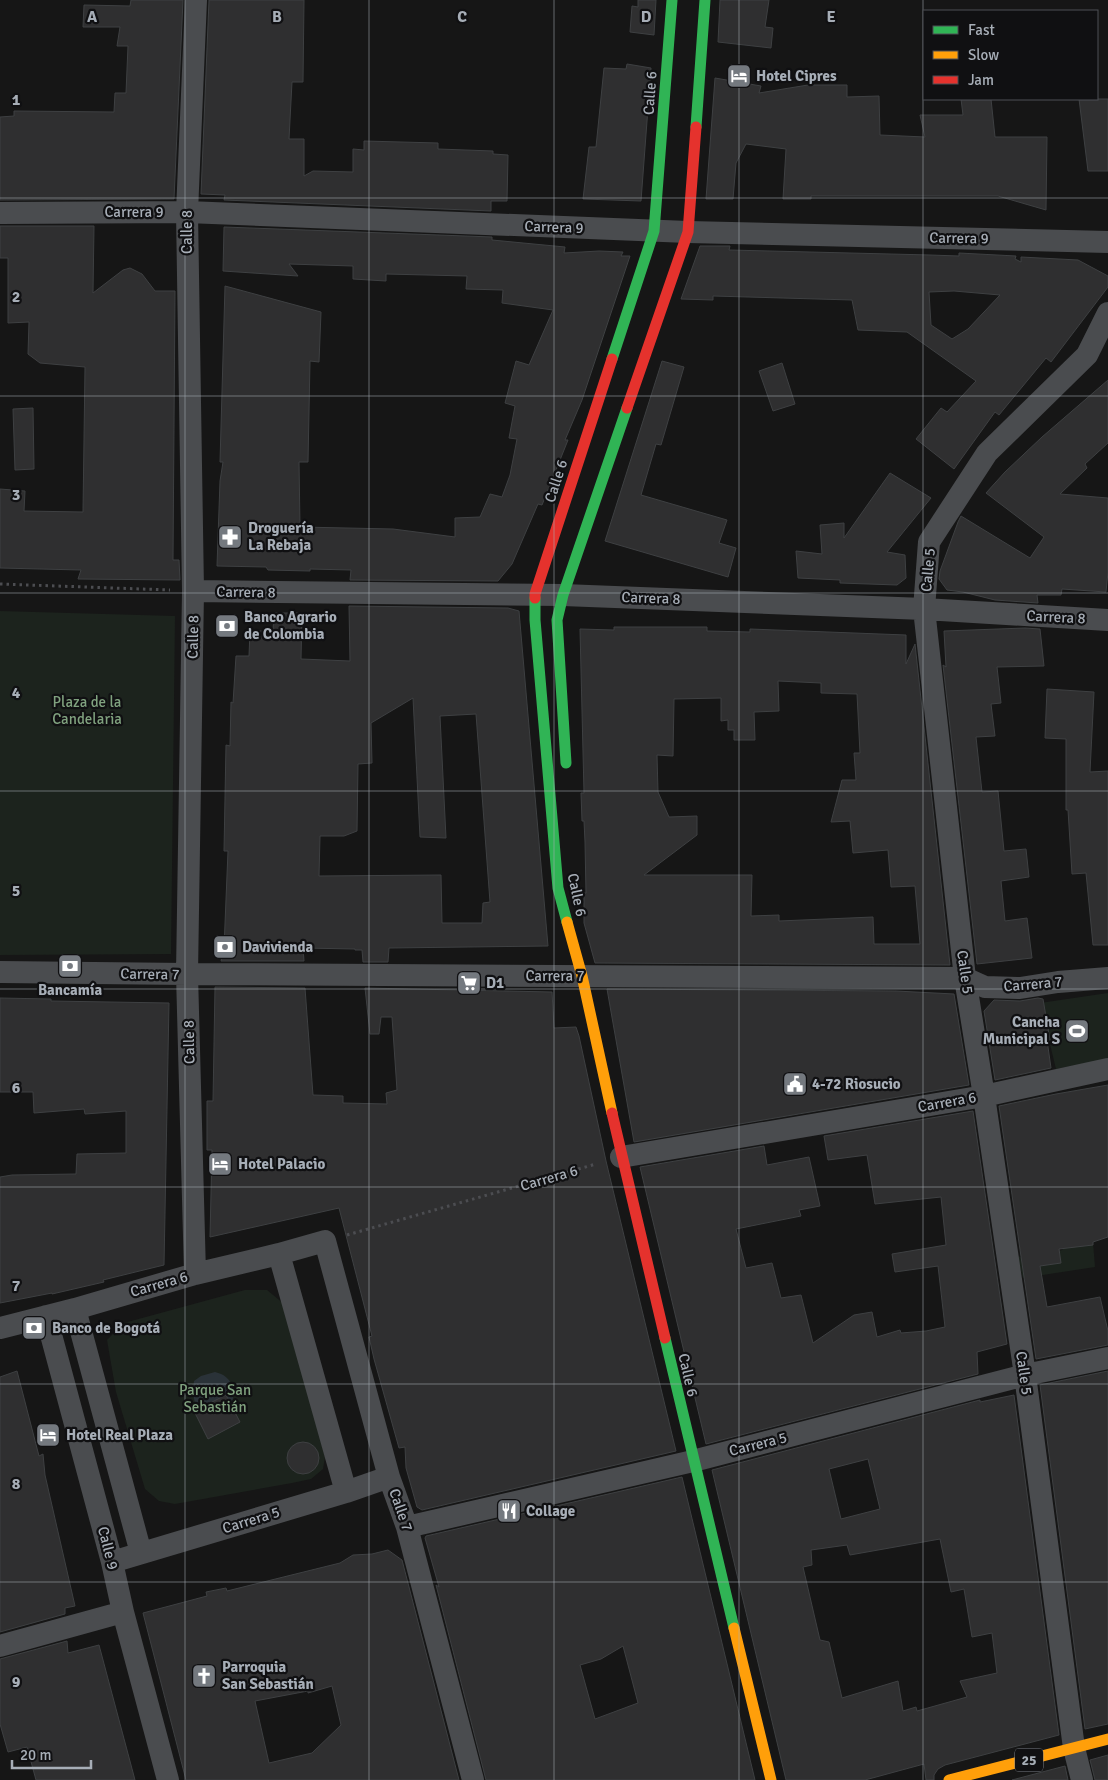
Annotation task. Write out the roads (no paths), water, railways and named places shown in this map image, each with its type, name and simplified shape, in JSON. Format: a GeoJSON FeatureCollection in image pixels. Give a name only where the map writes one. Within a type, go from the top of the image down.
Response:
{"type":"FeatureCollection","features":[{"type":"Feature","properties":{"kind":"street","name":"Calle 8"},"geometry":{"type":"LineString","coordinates":[[195,1274],[187,974],[193,591],[186,212],[196,0]]}},
{"type":"Feature","properties":{"kind":"street","name":"Calle 6"},"geometry":{"type":"LineString","coordinates":[[672,0],[654,231],[535,594],[535,620],[558,888],[582,976],[621,1158],[771,1780]]}},
{"type":"Feature","properties":{"kind":"street"},"geometry":{"type":"LineString","coordinates":[[566,774],[557,620],[688,232],[705,0]]}},
{"type":"Feature","properties":{"kind":"street","name":"Carrera 9"},"geometry":{"type":"LineString","coordinates":[[0,213],[186,212],[654,231],[1108,242]]}},
{"type":"Feature","properties":{"kind":"street","name":"Calle 5"},"geometry":{"type":"LineString","coordinates":[[1082,1780],[1074,1748],[1025,1375],[965,978],[924,609],[929,542],[988,453],[1098,355],[1108,313]]}},
{"type":"Feature","properties":{"kind":"street","name":"Carrera 8"},"geometry":{"type":"LineString","coordinates":[[193,591],[535,594],[924,609],[1108,620]]}},
{"type":"Feature","properties":{"kind":"street","name":"Calle 6"},"geometry":{"type":"LineString","coordinates":[[576,909],[582,976]]}},
{"type":"Feature","properties":{"kind":"street","name":"Carrera 7"},"geometry":{"type":"LineString","coordinates":[[0,972],[965,978],[985,987],[1020,988],[1058,982],[1108,978]]}},
{"type":"Feature","properties":{"kind":"street","name":"Carrera 6"},"geometry":{"type":"LineString","coordinates":[[621,1158],[984,1096],[1108,1069]]}},
{"type":"Feature","properties":{"kind":"street","name":"Carrera 6"},"geometry":{"type":"LineString","coordinates":[[0,1328],[75,1309],[195,1274],[325,1241]]}},
{"type":"Feature","properties":{"kind":"street","name":"Calle 7"},"geometry":{"type":"LineString","coordinates":[[325,1241],[389,1477],[407,1527],[473,1780]]}},
{"type":"Feature","properties":{"kind":"street"},"geometry":{"type":"LineString","coordinates":[[279,1254],[346,1492]]}},
{"type":"Feature","properties":{"kind":"street","name":"Calle 9"},"geometry":{"type":"LineString","coordinates":[[75,1309],[141,1553]]}},
{"type":"Feature","properties":{"kind":"street","name":"Calle 9"},"geometry":{"type":"LineString","coordinates":[[46,1316],[168,1780]]}},
{"type":"Feature","properties":{"kind":"street","name":"Carrera 5"},"geometry":{"type":"LineString","coordinates":[[407,1527],[694,1461],[1025,1375],[1108,1358]]}},
{"type":"Feature","properties":{"kind":"street","name":"Carrera 5"},"geometry":{"type":"LineString","coordinates":[[112,1562],[346,1492],[389,1477]]}},
{"type":"Feature","properties":{"kind":"street"},"geometry":{"type":"LineString","coordinates":[[0,1646],[123,1612]]}},
{"type":"Feature","properties":{"kind":"street","name":"25"},"geometry":{"type":"LineString","coordinates":[[949,1780],[1108,1738]]}},
{"type":"Feature","properties":{"kind":"place","name":"Hotel Cipres"},"geometry":{"type":"Point","coordinates":[739,76]}},
{"type":"Feature","properties":{"kind":"place","name":"Droguería La Rebaja"},"geometry":{"type":"Point","coordinates":[230,537]}},
{"type":"Feature","properties":{"kind":"place","name":"Banco Agrario de Colombia"},"geometry":{"type":"Point","coordinates":[227,626]}},
{"type":"Feature","properties":{"kind":"place","name":"Davivienda"},"geometry":{"type":"Point","coordinates":[225,947]}},
{"type":"Feature","properties":{"kind":"place","name":"Bancamía"},"geometry":{"type":"Point","coordinates":[70,966]}},
{"type":"Feature","properties":{"kind":"place","name":"D1"},"geometry":{"type":"Point","coordinates":[469,983]}},
{"type":"Feature","properties":{"kind":"place","name":"Cancha Municipal S"},"geometry":{"type":"Point","coordinates":[1077,1031]}},
{"type":"Feature","properties":{"kind":"place","name":"4-72 Riosucio"},"geometry":{"type":"Point","coordinates":[795,1084]}},
{"type":"Feature","properties":{"kind":"place","name":"Hotel Palacio"},"geometry":{"type":"Point","coordinates":[220,1164]}},
{"type":"Feature","properties":{"kind":"place","name":"Banco de Bogotá"},"geometry":{"type":"Point","coordinates":[34,1328]}},
{"type":"Feature","properties":{"kind":"place","name":"Hotel Real Plaza"},"geometry":{"type":"Point","coordinates":[48,1435]}},
{"type":"Feature","properties":{"kind":"place","name":"Collage"},"geometry":{"type":"Point","coordinates":[509,1511]}},
{"type":"Feature","properties":{"kind":"place","name":"Parroquia San Sebastián"},"geometry":{"type":"Point","coordinates":[204,1676]}},
{"type":"Feature","properties":{"kind":"park label","name":"Plaza de la Candelaria"},"geometry":{"type":"Point","coordinates":[87,710]}},
{"type":"Feature","properties":{"kind":"park label","name":"Parque San Sebastián"},"geometry":{"type":"Point","coordinates":[215,1398]}}]}
